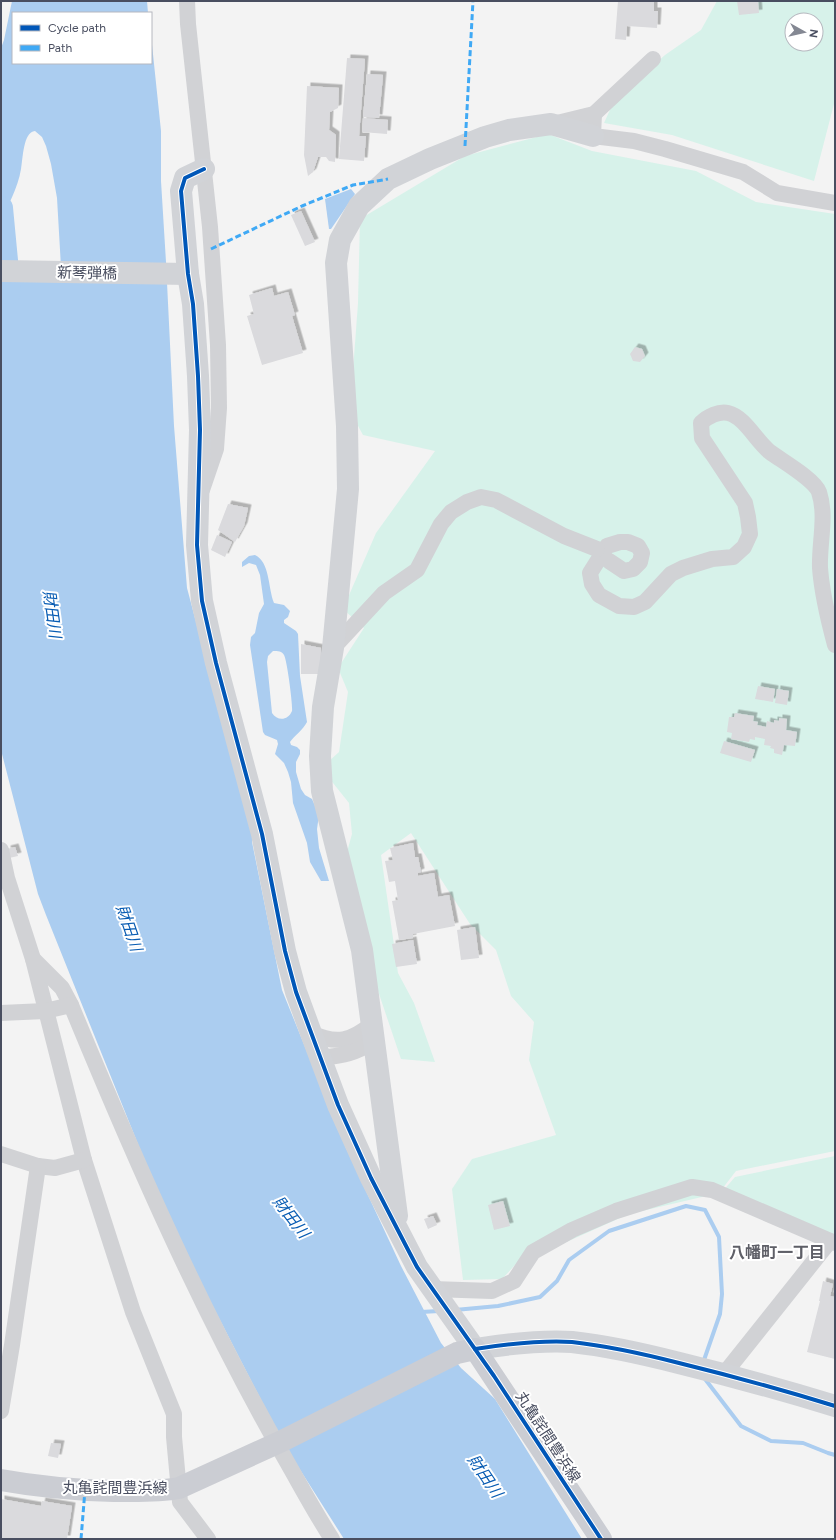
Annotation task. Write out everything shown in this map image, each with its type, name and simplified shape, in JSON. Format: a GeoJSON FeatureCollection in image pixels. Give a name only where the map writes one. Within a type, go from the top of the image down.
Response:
{"type":"FeatureCollection","features":[{"type":"Feature","properties":{"kind":"main road","name":"丸亀詫間豊浜線"},"geometry":{"type":"LineString","coordinates":[[1,1480],[28,1485],[85,1490],[145,1492],[179,1488],[279,1442],[466,1351],[600,1539]]}},
{"type":"Feature","properties":{"kind":"street"},"geometry":{"type":"LineString","coordinates":[[187,1],[188,24],[204,169],[218,345],[219,408],[216,449],[209,474],[197,503]]}},
{"type":"Feature","properties":{"kind":"street"},"geometry":{"type":"LineString","coordinates":[[399,1234],[362,950],[322,790],[320,756],[324,707],[333,648],[348,489],[347,426],[336,262],[340,240],[359,206],[388,179],[430,159],[485,137],[509,130],[551,124],[594,114],[653,59]]}},
{"type":"Feature","properties":{"kind":"street"},"geometry":{"type":"LineString","coordinates":[[593,136],[594,114]]}},
{"type":"Feature","properties":{"kind":"street"},"geometry":{"type":"LineString","coordinates":[[551,124],[593,136],[634,141],[743,172],[777,193],[835,203]]}},
{"type":"Feature","properties":{"kind":"street"},"geometry":{"type":"LineString","coordinates":[[204,169],[185,178],[180,191],[180,274],[193,304],[198,376],[200,430],[197,545],[202,602],[216,663],[262,834],[296,992],[338,1105],[371,1178],[399,1234],[417,1267],[457,1323],[466,1351],[514,1343],[572,1342],[606,1347],[657,1357],[724,1374],[835,1406]]}},
{"type":"Feature","properties":{"kind":"street","name":"新琴弾橋"},"geometry":{"type":"LineString","coordinates":[[1,271],[180,274]]}},
{"type":"Feature","properties":{"kind":"street"},"geometry":{"type":"LineString","coordinates":[[609,560],[624,571],[633,569],[640,562],[642,553],[638,546],[628,542],[620,542],[607,546],[590,573],[592,584],[599,595],[619,606],[634,607],[645,602],[671,574],[683,568],[712,560],[733,557],[744,546],[750,534],[745,503],[705,444],[702,438],[701,430],[701,423],[706,418],[721,412],[729,413],[738,418],[769,452],[803,476],[818,490],[822,516],[820,567],[826,613],[835,645]]}},
{"type":"Feature","properties":{"kind":"street"},"geometry":{"type":"LineString","coordinates":[[333,648],[384,593],[417,570],[441,524],[451,512],[467,502],[481,497],[496,500],[564,536],[597,549]]}},
{"type":"Feature","properties":{"kind":"street"},"geometry":{"type":"LineString","coordinates":[[1,850],[7,878],[32,959],[84,1160],[133,1312],[174,1414],[174,1437],[180,1502],[208,1539]]}},
{"type":"Feature","properties":{"kind":"street"},"geometry":{"type":"LineString","coordinates":[[32,959],[62,988],[71,1005],[119,1122],[182,1261],[257,1411],[279,1442],[332,1539]]}},
{"type":"Feature","properties":{"kind":"street"},"geometry":{"type":"LineString","coordinates":[[1,1013],[45,1011],[71,1005]]}},
{"type":"Feature","properties":{"kind":"street"},"geometry":{"type":"LineString","coordinates":[[311,1033],[324,1039],[343,1040],[362,1032],[373,1033]]}},
{"type":"Feature","properties":{"kind":"street"},"geometry":{"type":"LineString","coordinates":[[321,1058],[346,1055],[362,1050],[373,1033]]}},
{"type":"Feature","properties":{"kind":"street"},"geometry":{"type":"LineString","coordinates":[[1,1154],[38,1166],[55,1168],[84,1160]]}},
{"type":"Feature","properties":{"kind":"street"},"geometry":{"type":"LineString","coordinates":[[1,1411],[38,1166]]}},
{"type":"Feature","properties":{"kind":"street"},"geometry":{"type":"LineString","coordinates":[[436,1294],[492,1291],[514,1281],[533,1252],[572,1230],[616,1211],[692,1187],[712,1190],[832,1242],[724,1374]]}},
{"type":"Feature","properties":{"kind":"green space"},"geometry":{"type":"Polygon","coordinates":[[[717,1],[835,1],[835,100],[814,181],[672,135],[604,123],[614,101],[665,55],[701,30],[717,1]]]}},
{"type":"Feature","properties":{"kind":"green space"},"geometry":{"type":"Polygon","coordinates":[[[548,134],[592,151],[696,171],[756,202],[835,214],[835,1151],[736,1171],[719,1193],[629,1214],[515,1265],[502,1279],[463,1280],[452,1189],[472,1159],[556,1135],[529,1060],[534,1022],[511,996],[496,950],[470,924],[411,833],[381,855],[398,973],[414,1003],[435,1062],[401,1059],[376,985],[347,852],[352,834],[349,803],[329,778],[328,762],[339,752],[348,692],[338,668],[364,628],[343,609],[376,533],[435,451],[363,435],[350,411],[358,303],[360,219],[465,156],[548,134]]]}},
{"type":"Feature","properties":{"kind":"green space"},"geometry":{"type":"Polygon","coordinates":[[[835,1156],[835,1239],[722,1192],[735,1177],[835,1156]]]}},
{"type":"Feature","properties":{"kind":"water"},"geometry":{"type":"Polygon","coordinates":[[[12,1],[147,1],[148,12],[12,12],[12,64],[152,64],[152,45],[161,131],[161,181],[174,426],[187,588],[252,832],[252,842],[282,990],[346,1148],[401,1266],[441,1343],[461,1368],[495,1399],[582,1539],[344,1539],[277,1431],[168,1219],[46,915],[38,894],[1,750],[1,265],[61,267],[57,198],[51,164],[42,137],[35,131],[28,136],[26,141],[20,176],[1,224],[1,48],[12,1]]]}},
{"type":"Feature","properties":{"kind":"water"},"geometry":{"type":"Polygon","coordinates":[[[351,189],[355,194],[331,229],[329,229],[325,199],[351,189]]]}},
{"type":"Feature","properties":{"kind":"water"},"geometry":{"type":"Polygon","coordinates":[[[255,555],[260,558],[266,569],[274,603],[284,605],[290,611],[288,617],[284,620],[284,623],[298,634],[300,676],[307,722],[290,742],[291,745],[300,750],[300,754],[296,762],[296,772],[301,789],[305,795],[312,799],[319,815],[317,829],[319,848],[329,881],[321,881],[310,862],[307,843],[293,803],[291,782],[288,772],[284,763],[275,754],[278,744],[277,740],[265,735],[263,732],[250,645],[251,637],[255,633],[259,613],[264,604],[260,575],[256,565],[249,563],[242,567],[242,562],[249,556],[255,555]],[[273,651],[268,656],[267,662],[272,713],[279,719],[282,719],[288,717],[292,711],[291,692],[284,655],[281,652],[273,651]]]}},
{"type":"Feature","properties":{"kind":"building"},"geometry":{"type":"Polygon","coordinates":[[[618,1],[654,1],[654,11],[658,11],[657,28],[627,26],[626,40],[615,39],[618,1]]]}},
{"type":"Feature","properties":{"kind":"building"},"geometry":{"type":"Polygon","coordinates":[[[737,1],[758,1],[759,13],[739,15],[737,1]]]}},
{"type":"Feature","properties":{"kind":"building"},"geometry":{"type":"Polygon","coordinates":[[[347,58],[365,59],[359,136],[366,136],[364,161],[339,159],[347,58]]]}},
{"type":"Feature","properties":{"kind":"building"},"geometry":{"type":"Polygon","coordinates":[[[367,74],[383,75],[379,118],[363,117],[367,74]]]}},
{"type":"Feature","properties":{"kind":"building"},"geometry":{"type":"Polygon","coordinates":[[[307,86],[339,88],[338,108],[330,112],[329,130],[336,135],[335,162],[329,161],[326,157],[318,157],[313,172],[308,176],[304,155],[307,86]]]}},
{"type":"Feature","properties":{"kind":"building"},"geometry":{"type":"Polygon","coordinates":[[[363,118],[388,120],[387,134],[362,132],[363,118]]]}},
{"type":"Feature","properties":{"kind":"building"},"geometry":{"type":"Polygon","coordinates":[[[301,211],[315,242],[305,246],[291,215],[301,211]]]}},
{"type":"Feature","properties":{"kind":"building"},"geometry":{"type":"Polygon","coordinates":[[[272,288],[274,296],[288,292],[295,315],[292,316],[303,353],[262,365],[247,316],[254,314],[249,295],[272,288]]]}},
{"type":"Feature","properties":{"kind":"building"},"geometry":{"type":"Polygon","coordinates":[[[635,347],[642,349],[645,356],[640,362],[633,361],[630,354],[635,347]]]}},
{"type":"Feature","properties":{"kind":"building"},"geometry":{"type":"Polygon","coordinates":[[[228,504],[248,508],[244,526],[235,542],[218,530],[228,504]]]}},
{"type":"Feature","properties":{"kind":"building"},"geometry":{"type":"Polygon","coordinates":[[[217,535],[232,542],[225,557],[211,550],[217,535]]]}},
{"type":"Feature","properties":{"kind":"building"},"geometry":{"type":"Polygon","coordinates":[[[301,644],[321,648],[320,674],[301,674],[301,644]]]}},
{"type":"Feature","properties":{"kind":"building"},"geometry":{"type":"Polygon","coordinates":[[[758,686],[775,689],[773,702],[755,699],[758,686]]]}},
{"type":"Feature","properties":{"kind":"building"},"geometry":{"type":"Polygon","coordinates":[[[777,689],[789,691],[787,705],[775,703],[777,689]]]}},
{"type":"Feature","properties":{"kind":"building"},"geometry":{"type":"Polygon","coordinates":[[[735,713],[754,716],[753,721],[758,722],[757,725],[766,727],[767,721],[774,723],[774,720],[779,721],[779,718],[787,719],[786,730],[797,732],[795,746],[784,745],[782,755],[774,753],[774,749],[770,748],[771,746],[764,745],[765,739],[755,737],[755,740],[750,739],[749,742],[731,739],[732,733],[727,732],[729,717],[734,717],[735,713]]]}},
{"type":"Feature","properties":{"kind":"building"},"geometry":{"type":"Polygon","coordinates":[[[724,741],[755,750],[751,762],[720,753],[724,741]]]}},
{"type":"Feature","properties":{"kind":"building"},"geometry":{"type":"Polygon","coordinates":[[[413,843],[415,857],[418,857],[421,872],[418,873],[418,876],[434,873],[438,897],[449,895],[455,926],[413,934],[413,938],[399,940],[392,901],[398,900],[395,881],[389,882],[385,861],[393,860],[390,848],[413,843]]]}},
{"type":"Feature","properties":{"kind":"building"},"geometry":{"type":"Polygon","coordinates":[[[15,847],[18,856],[9,858],[7,849],[15,847]]]}},
{"type":"Feature","properties":{"kind":"building"},"geometry":{"type":"Polygon","coordinates":[[[475,927],[479,958],[461,960],[457,930],[475,927]]]}},
{"type":"Feature","properties":{"kind":"building"},"geometry":{"type":"Polygon","coordinates":[[[413,940],[417,964],[396,967],[392,944],[413,940]]]}},
{"type":"Feature","properties":{"kind":"building"},"geometry":{"type":"Polygon","coordinates":[[[503,1201],[510,1226],[494,1230],[488,1205],[503,1201]]]}},
{"type":"Feature","properties":{"kind":"building"},"geometry":{"type":"Polygon","coordinates":[[[433,1216],[437,1225],[428,1229],[424,1219],[433,1216]]]}},
{"type":"Feature","properties":{"kind":"building"},"geometry":{"type":"Polygon","coordinates":[[[823,1281],[833,1284],[830,1296],[835,1297],[835,1359],[807,1352],[820,1301],[823,1281]]]}},
{"type":"Feature","properties":{"kind":"building"},"geometry":{"type":"Polygon","coordinates":[[[51,1443],[61,1444],[58,1458],[48,1456],[51,1443]]]}},
{"type":"Feature","properties":{"kind":"building"},"geometry":{"type":"Polygon","coordinates":[[[1,1499],[41,1506],[42,1501],[72,1506],[67,1539],[1,1539],[1,1499]]]}},
{"type":"Feature","properties":{"kind":"waterway","name":"財田川"},"geometry":{"type":"LineString","coordinates":[[1,208],[9,292]]}},
{"type":"Feature","properties":{"kind":"waterway"},"geometry":{"type":"LineString","coordinates":[[455,1310],[498,1306],[540,1297],[557,1281],[569,1260],[609,1231],[686,1206],[705,1210],[719,1237],[722,1294],[720,1314],[704,1360]]}},
{"type":"Feature","properties":{"kind":"waterway"},"geometry":{"type":"LineString","coordinates":[[421,1312],[439,1311]]}},
{"type":"Feature","properties":{"kind":"waterway"},"geometry":{"type":"LineString","coordinates":[[705,1379],[741,1426],[771,1441],[803,1443],[835,1455]]}},
{"type":"Feature","properties":{"kind":"marked path"},"geometry":{"type":"LineString","coordinates":[[465,146],[473,1]]}},
{"type":"Feature","properties":{"kind":"marked path"},"geometry":{"type":"LineString","coordinates":[[211,249],[302,206],[353,185],[388,179]]}},
{"type":"Feature","properties":{"kind":"marked path"},"geometry":{"type":"LineString","coordinates":[[81,1539],[85,1490]]}},
{"type":"Feature","properties":{"kind":"cycle path"},"geometry":{"type":"LineString","coordinates":[[204,169],[185,178],[181,191],[188,274],[193,304],[198,376],[200,430],[197,545],[202,601],[216,663],[262,834],[285,951],[296,992],[338,1105],[371,1178],[417,1267],[494,1376],[601,1539]]}},
{"type":"Feature","properties":{"kind":"cycle path"},"geometry":{"type":"LineString","coordinates":[[475,1349],[535,1342],[572,1342],[599,1346],[639,1353],[699,1368],[835,1406]]}},
{"type":"Feature","properties":{"kind":"district","name":"八幡町一丁目"},"geometry":{"type":"Point","coordinates":[777,1252]}}]}
